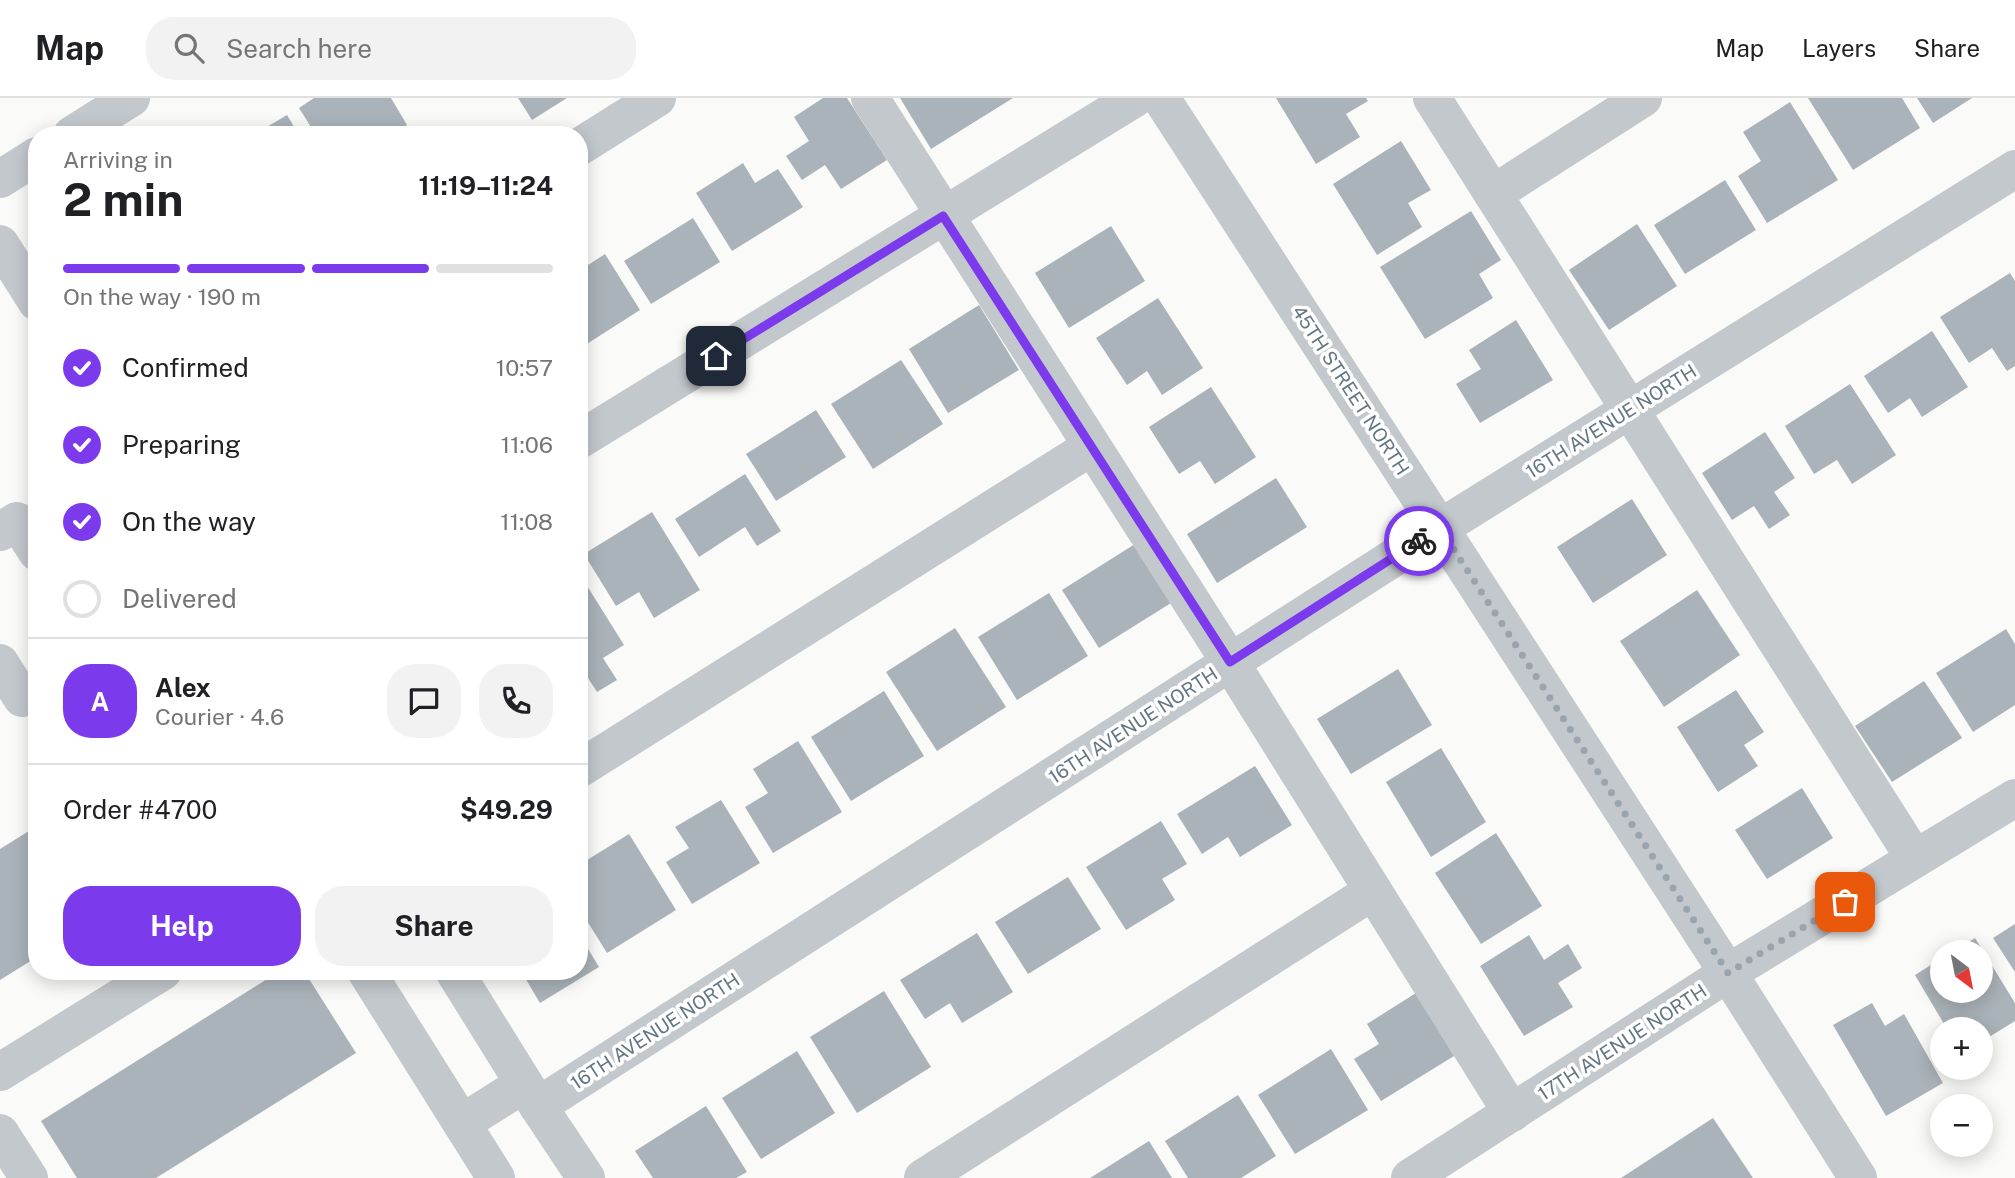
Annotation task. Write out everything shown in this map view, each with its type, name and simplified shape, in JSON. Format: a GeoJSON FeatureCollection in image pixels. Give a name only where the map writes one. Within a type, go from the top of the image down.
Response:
{"type":"FeatureCollection","features":[{"type":"Feature","properties":{"kind":"street"},"geometry":{"type":"LineString","coordinates":[[86,126],[131,98]]}},
{"type":"Feature","properties":{"kind":"street"},"geometry":{"type":"LineString","coordinates":[[588,141],[657,98]]}},
{"type":"Feature","properties":{"kind":"street"},"geometry":{"type":"LineString","coordinates":[[870,98],[1230,662],[1512,1113]]}},
{"type":"Feature","properties":{"kind":"street"},"geometry":{"type":"LineString","coordinates":[[588,434],[1135,98]]}},
{"type":"Feature","properties":{"kind":"street","name":"45TH STREET NORTH"},"geometry":{"type":"LineString","coordinates":[[1161,98],[1858,1178]]}},
{"type":"Feature","properties":{"kind":"street"},"geometry":{"type":"LineString","coordinates":[[1432,98],[1915,859]]}},
{"type":"Feature","properties":{"kind":"street"},"geometry":{"type":"LineString","coordinates":[[1493,194],[1643,98]]}},
{"type":"Feature","properties":{"kind":"street"},"geometry":{"type":"LineString","coordinates":[[0,179],[28,162]]}},
{"type":"Feature","properties":{"kind":"street","name":"16TH AVENUE NORTH"},"geometry":{"type":"LineString","coordinates":[[462,1123],[531,1095],[1230,662],[2015,169]]}},
{"type":"Feature","properties":{"kind":"street"},"geometry":{"type":"LineString","coordinates":[[0,244],[28,288]]}},
{"type":"Feature","properties":{"kind":"street"},"geometry":{"type":"LineString","coordinates":[[588,763],[1091,447]]}},
{"type":"Feature","properties":{"kind":"street","name":"17TH AVENUE NORTH"},"geometry":{"type":"LineString","coordinates":[[1410,1178],[1728,973],[2015,798]]}},
{"type":"Feature","properties":{"kind":"street"},"geometry":{"type":"LineString","coordinates":[[922,1178],[1373,891]]}},
{"type":"Feature","properties":{"kind":"street"},"geometry":{"type":"LineString","coordinates":[[0,1072],[148,980]]}},
{"type":"Feature","properties":{"kind":"street"},"geometry":{"type":"LineString","coordinates":[[372,980],[496,1178]]}},
{"type":"Feature","properties":{"kind":"street"},"geometry":{"type":"LineString","coordinates":[[460,980],[586,1178]]}},
{"type":"Feature","properties":{"kind":"street"},"geometry":{"type":"LineString","coordinates":[[0,1133],[29,1178]]}},
{"type":"Feature","properties":{"kind":"building"},"geometry":{"type":"Polygon","coordinates":[[[314,98],[391,98],[407,125],[310,126],[299,108],[314,98]]]}},
{"type":"Feature","properties":{"kind":"building"},"geometry":{"type":"Polygon","coordinates":[[[518,98],[567,98],[532,120],[518,98]]]}},
{"type":"Feature","properties":{"kind":"building"},"geometry":{"type":"Polygon","coordinates":[[[823,98],[847,98],[887,160],[841,189],[825,165],[802,180],[786,156],[809,141],[794,117],[823,98]]]}},
{"type":"Feature","properties":{"kind":"building"},"geometry":{"type":"Polygon","coordinates":[[[900,98],[1013,98],[931,149],[900,98]]]}},
{"type":"Feature","properties":{"kind":"building"},"geometry":{"type":"Polygon","coordinates":[[[1276,98],[1366,98],[1368,101],[1346,114],[1360,137],[1316,164],[1276,98]]]}},
{"type":"Feature","properties":{"kind":"building"},"geometry":{"type":"Polygon","coordinates":[[[1808,98],[1902,98],[1920,128],[1853,170],[1808,98]]]}},
{"type":"Feature","properties":{"kind":"building"},"geometry":{"type":"Polygon","coordinates":[[[1917,98],[1972,98],[1933,123],[1917,98]]]}},
{"type":"Feature","properties":{"kind":"building"},"geometry":{"type":"Polygon","coordinates":[[[1790,102],[1838,180],[1767,223],[1738,176],[1761,161],[1743,132],[1790,102]]]}},
{"type":"Feature","properties":{"kind":"building"},"geometry":{"type":"Polygon","coordinates":[[[287,115],[294,126],[268,126],[287,115]]]}},
{"type":"Feature","properties":{"kind":"building"},"geometry":{"type":"Polygon","coordinates":[[[1401,141],[1431,190],[1408,203],[1422,227],[1377,255],[1333,184],[1401,141]]]}},
{"type":"Feature","properties":{"kind":"building"},"geometry":{"type":"Polygon","coordinates":[[[743,163],[755,183],[778,169],[803,207],[732,251],[696,193],[743,163]]]}},
{"type":"Feature","properties":{"kind":"building"},"geometry":{"type":"Polygon","coordinates":[[[1725,180],[1756,230],[1685,274],[1654,225],[1725,180]]]}},
{"type":"Feature","properties":{"kind":"building"},"geometry":{"type":"Polygon","coordinates":[[[1471,211],[1501,260],[1479,274],[1493,298],[1425,339],[1380,267],[1471,211]]]}},
{"type":"Feature","properties":{"kind":"building"},"geometry":{"type":"Polygon","coordinates":[[[693,218],[720,262],[651,304],[624,261],[693,218]]]}},
{"type":"Feature","properties":{"kind":"building"},"geometry":{"type":"Polygon","coordinates":[[[1637,224],[1677,286],[1609,330],[1569,270],[1637,224]]]}},
{"type":"Feature","properties":{"kind":"building"},"geometry":{"type":"Polygon","coordinates":[[[1111,226],[1145,281],[1069,328],[1035,273],[1111,226]]]}},
{"type":"Feature","properties":{"kind":"building"},"geometry":{"type":"Polygon","coordinates":[[[605,254],[640,310],[588,343],[588,265],[605,254]]]}},
{"type":"Feature","properties":{"kind":"building"},"geometry":{"type":"Polygon","coordinates":[[[2010,273],[2015,281],[2015,366],[2007,371],[1992,348],[1969,363],[1940,317],[2010,273]]]}},
{"type":"Feature","properties":{"kind":"building"},"geometry":{"type":"Polygon","coordinates":[[[1158,298],[1203,368],[1162,395],[1147,371],[1127,385],[1096,338],[1158,298]]]}},
{"type":"Feature","properties":{"kind":"building"},"geometry":{"type":"Polygon","coordinates":[[[979,305],[1019,370],[948,413],[909,349],[979,305]]]}},
{"type":"Feature","properties":{"kind":"building"},"geometry":{"type":"Polygon","coordinates":[[[1516,320],[1553,380],[1480,423],[1456,384],[1481,369],[1469,350],[1516,320]]]}},
{"type":"Feature","properties":{"kind":"building"},"geometry":{"type":"Polygon","coordinates":[[[1932,331],[1968,387],[1922,417],[1910,398],[1888,413],[1864,376],[1932,331]]]}},
{"type":"Feature","properties":{"kind":"building"},"geometry":{"type":"Polygon","coordinates":[[[901,360],[943,424],[873,469],[831,404],[901,360]]]}},
{"type":"Feature","properties":{"kind":"building"},"geometry":{"type":"Polygon","coordinates":[[[1850,384],[1896,455],[1852,484],[1837,460],[1814,474],[1785,426],[1850,384]]]}},
{"type":"Feature","properties":{"kind":"building"},"geometry":{"type":"Polygon","coordinates":[[[1211,387],[1256,457],[1215,484],[1200,461],[1179,474],[1149,427],[1211,387]]]}},
{"type":"Feature","properties":{"kind":"building"},"geometry":{"type":"Polygon","coordinates":[[[816,410],[846,457],[776,501],[746,454],[816,410]]]}},
{"type":"Feature","properties":{"kind":"building"},"geometry":{"type":"Polygon","coordinates":[[[1765,432],[1795,478],[1774,492],[1790,515],[1769,529],[1754,506],[1732,520],[1702,473],[1765,432]]]}},
{"type":"Feature","properties":{"kind":"building"},"geometry":{"type":"Polygon","coordinates":[[[745,474],[781,531],[757,546],[745,527],[699,557],[675,519],[745,474]]]}},
{"type":"Feature","properties":{"kind":"building"},"geometry":{"type":"Polygon","coordinates":[[[1276,478],[1307,527],[1217,583],[1187,534],[1276,478]]]}},
{"type":"Feature","properties":{"kind":"building"},"geometry":{"type":"Polygon","coordinates":[[[1632,499],[1667,555],[1593,603],[1557,547],[1632,499]]]}},
{"type":"Feature","properties":{"kind":"building"},"geometry":{"type":"Polygon","coordinates":[[[652,512],[700,590],[654,618],[639,592],[616,606],[588,560],[588,552],[652,512]]]}},
{"type":"Feature","properties":{"kind":"building"},"geometry":{"type":"Polygon","coordinates":[[[1135,544],[1171,603],[1099,648],[1062,590],[1135,544]]]}},
{"type":"Feature","properties":{"kind":"building"},"geometry":{"type":"Polygon","coordinates":[[[588,587],[624,645],[603,658],[617,680],[597,692],[588,678],[588,587]]]}},
{"type":"Feature","properties":{"kind":"building"},"geometry":{"type":"Polygon","coordinates":[[[1697,590],[1740,655],[1664,707],[1620,641],[1697,590]]]}},
{"type":"Feature","properties":{"kind":"building"},"geometry":{"type":"Polygon","coordinates":[[[1049,593],[1088,656],[1017,700],[978,637],[1049,593]]]}},
{"type":"Feature","properties":{"kind":"building"},"geometry":{"type":"Polygon","coordinates":[[[955,628],[1006,707],[937,751],[886,672],[955,628]]]}},
{"type":"Feature","properties":{"kind":"building"},"geometry":{"type":"Polygon","coordinates":[[[2006,629],[2015,644],[2015,705],[1973,732],[1936,673],[2006,629]]]}},
{"type":"Feature","properties":{"kind":"building"},"geometry":{"type":"Polygon","coordinates":[[[1398,669],[1432,725],[1351,774],[1317,719],[1398,669]]]}},
{"type":"Feature","properties":{"kind":"building"},"geometry":{"type":"Polygon","coordinates":[[[1924,681],[1962,738],[1892,782],[1855,726],[1924,681]]]}},
{"type":"Feature","properties":{"kind":"building"},"geometry":{"type":"Polygon","coordinates":[[[1736,690],[1764,732],[1744,745],[1758,766],[1718,792],[1677,727],[1736,690]]]}},
{"type":"Feature","properties":{"kind":"building"},"geometry":{"type":"Polygon","coordinates":[[[884,691],[924,756],[851,801],[811,737],[884,691]]]}},
{"type":"Feature","properties":{"kind":"building"},"geometry":{"type":"Polygon","coordinates":[[[798,741],[842,812],[773,853],[745,807],[768,793],[753,769],[798,741]]]}},
{"type":"Feature","properties":{"kind":"building"},"geometry":{"type":"Polygon","coordinates":[[[1441,748],[1486,822],[1431,857],[1386,782],[1441,748]]]}},
{"type":"Feature","properties":{"kind":"building"},"geometry":{"type":"Polygon","coordinates":[[[1255,766],[1292,825],[1240,857],[1228,837],[1202,854],[1177,814],[1255,766]]]}},
{"type":"Feature","properties":{"kind":"building"},"geometry":{"type":"Polygon","coordinates":[[[1802,788],[1833,838],[1767,879],[1735,830],[1802,788]]]}},
{"type":"Feature","properties":{"kind":"building"},"geometry":{"type":"Polygon","coordinates":[[[721,800],[760,863],[692,904],[666,862],[689,848],[675,827],[721,800]]]}},
{"type":"Feature","properties":{"kind":"building"},"geometry":{"type":"Polygon","coordinates":[[[1161,821],[1187,864],[1162,879],[1175,900],[1126,930],[1086,867],[1161,821]]]}},
{"type":"Feature","properties":{"kind":"building"},"geometry":{"type":"Polygon","coordinates":[[[28,832],[28,963],[0,980],[0,849],[28,832]]]}},
{"type":"Feature","properties":{"kind":"building"},"geometry":{"type":"Polygon","coordinates":[[[1496,833],[1542,906],[1481,944],[1435,873],[1496,833]]]}},
{"type":"Feature","properties":{"kind":"building"},"geometry":{"type":"Polygon","coordinates":[[[629,834],[676,910],[607,953],[588,922],[588,859],[629,834]]]}},
{"type":"Feature","properties":{"kind":"building"},"geometry":{"type":"Polygon","coordinates":[[[1068,877],[1101,929],[1028,974],[995,922],[1068,877]]]}},
{"type":"Feature","properties":{"kind":"building"},"geometry":{"type":"Polygon","coordinates":[[[2015,924],[2015,972],[1993,938],[2015,924]]]}},
{"type":"Feature","properties":{"kind":"building"},"geometry":{"type":"Polygon","coordinates":[[[977,933],[1013,992],[962,1023],[950,1003],[925,1019],[900,980],[977,933]]]}},
{"type":"Feature","properties":{"kind":"building"},"geometry":{"type":"Polygon","coordinates":[[[1529,935],[1544,960],[1568,944],[1582,968],[1558,983],[1573,1007],[1524,1036],[1480,966],[1529,935]]]}},
{"type":"Feature","properties":{"kind":"building"},"geometry":{"type":"Polygon","coordinates":[[[588,949],[599,967],[588,974],[588,949]]]}},
{"type":"Feature","properties":{"kind":"building"},"geometry":{"type":"Polygon","coordinates":[[[1930,966],[1930,1000],[1915,975],[1930,966]]]}},
{"type":"Feature","properties":{"kind":"building"},"geometry":{"type":"Polygon","coordinates":[[[1993,967],[2015,1003],[2015,1021],[1993,1035],[1993,1017],[1940,1017],[1932,1003],[1993,1003],[1993,967]]]}},
{"type":"Feature","properties":{"kind":"building"},"geometry":{"type":"Polygon","coordinates":[[[266,980],[310,980],[356,1053],[156,1178],[77,1178],[41,1121],[266,980]]]}},
{"type":"Feature","properties":{"kind":"building"},"geometry":{"type":"Polygon","coordinates":[[[526,980],[578,980],[540,1003],[526,980]]]}},
{"type":"Feature","properties":{"kind":"building"},"geometry":{"type":"Polygon","coordinates":[[[884,991],[931,1067],[857,1113],[810,1037],[884,991]]]}},
{"type":"Feature","properties":{"kind":"building"},"geometry":{"type":"Polygon","coordinates":[[[1416,993],[1454,1056],[1381,1101],[1354,1059],[1379,1044],[1367,1024],[1416,993]]]}},
{"type":"Feature","properties":{"kind":"building"},"geometry":{"type":"Polygon","coordinates":[[[1872,1003],[1885,1026],[1904,1014],[1930,1060],[1930,1080],[1941,1080],[1943,1083],[1886,1116],[1833,1025],[1872,1003]]]}},
{"type":"Feature","properties":{"kind":"building"},"geometry":{"type":"Polygon","coordinates":[[[1331,1049],[1368,1110],[1295,1154],[1258,1095],[1331,1049]]]}},
{"type":"Feature","properties":{"kind":"building"},"geometry":{"type":"Polygon","coordinates":[[[797,1051],[835,1113],[761,1159],[722,1098],[797,1051]]]}},
{"type":"Feature","properties":{"kind":"building"},"geometry":{"type":"Polygon","coordinates":[[[1238,1095],[1276,1156],[1241,1178],[1188,1178],[1165,1141],[1238,1095]]]}},
{"type":"Feature","properties":{"kind":"building"},"geometry":{"type":"Polygon","coordinates":[[[706,1106],[747,1172],[736,1178],[653,1178],[635,1151],[706,1106]]]}},
{"type":"Feature","properties":{"kind":"building"},"geometry":{"type":"Polygon","coordinates":[[[1713,1118],[1753,1178],[1621,1178],[1713,1118]]]}},
{"type":"Feature","properties":{"kind":"building"},"geometry":{"type":"Polygon","coordinates":[[[1149,1141],[1172,1178],[1090,1178],[1149,1141]]]}},
{"type":"Feature","properties":{"kind":"way so far"},"geometry":{"type":"LineString","coordinates":[[1419,541],[1440,528],[1728,973],[1845,902]]}},
{"type":"Feature","properties":{"kind":"route"},"geometry":{"type":"LineString","coordinates":[[716,356],[943,216],[1230,662],[1419,541]]}}]}
